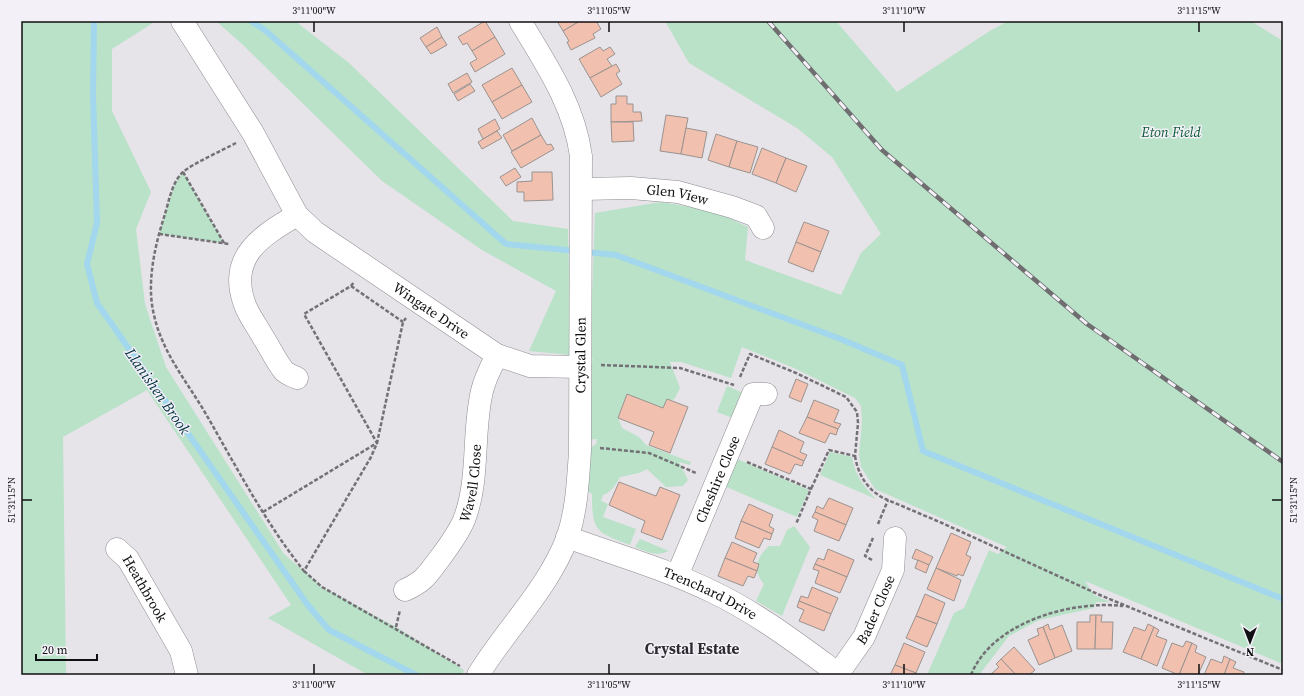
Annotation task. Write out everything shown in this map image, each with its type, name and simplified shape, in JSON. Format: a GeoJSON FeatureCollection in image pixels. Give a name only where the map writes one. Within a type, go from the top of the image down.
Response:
{"type":"FeatureCollection","features":[{"type":"Feature","properties":{"kind":"street","name":"Wingate Drive"},"geometry":{"type":"LineString","coordinates":[[182,21],[253,133],[297,215],[315,232],[497,355],[530,366],[589,366]]}},
{"type":"Feature","properties":{"kind":"street","name":"Crystal Glen"},"geometry":{"type":"LineString","coordinates":[[473,672],[548,575],[567,537],[574,514],[577,495],[589,366],[581,268],[582,189],[578,137],[564,96],[520,21]]}},
{"type":"Feature","properties":{"kind":"street","name":"Glen View"},"geometry":{"type":"LineString","coordinates":[[582,189],[637,188],[678,192],[732,207],[756,216],[763,228]]}},
{"type":"Feature","properties":{"kind":"street"},"geometry":{"type":"LineString","coordinates":[[297,215],[278,226],[251,249],[244,259],[241,269],[240,283],[246,306],[284,372],[297,378]]}},
{"type":"Feature","properties":{"kind":"street","name":"Wavell Close"},"geometry":{"type":"LineString","coordinates":[[405,590],[420,583],[449,546],[464,520],[473,484],[479,408],[482,390],[487,374],[497,355]]}},
{"type":"Feature","properties":{"kind":"street","name":"Cheshire Close"},"geometry":{"type":"LineString","coordinates":[[677,576],[754,394],[766,394]]}},
{"type":"Feature","properties":{"kind":"street","name":"Trenchard Drive"},"geometry":{"type":"LineString","coordinates":[[567,537],[677,576],[712,592],[749,611],[784,634],[839,674]]}},
{"type":"Feature","properties":{"kind":"street","name":"Bader Close"},"geometry":{"type":"LineString","coordinates":[[839,674],[864,637],[893,570],[895,538]]}},
{"type":"Feature","properties":{"kind":"street","name":"Heathbrook"},"geometry":{"type":"LineString","coordinates":[[117,549],[128,559],[181,651],[187,675]]}},
{"type":"Feature","properties":{"kind":"path"},"geometry":{"type":"LineString","coordinates":[[183,172],[224,243]]}},
{"type":"Feature","properties":{"kind":"path"},"geometry":{"type":"LineString","coordinates":[[159,234],[224,243],[251,249]]}},
{"type":"Feature","properties":{"kind":"path"},"geometry":{"type":"LineString","coordinates":[[263,512],[377,443],[304,314],[351,286],[366,266]]}},
{"type":"Feature","properties":{"kind":"path"},"geometry":{"type":"LineString","coordinates":[[351,286],[403,322]]}},
{"type":"Feature","properties":{"kind":"path"},"geometry":{"type":"LineString","coordinates":[[739,380],[750,354],[796,373],[846,397],[856,412],[858,423],[855,456],[857,468],[863,480],[875,493],[883,498],[1127,606],[1283,670]]}},
{"type":"Feature","properties":{"kind":"path"},"geometry":{"type":"LineString","coordinates":[[589,366],[680,368],[737,386]]}},
{"type":"Feature","properties":{"kind":"path"},"geometry":{"type":"LineString","coordinates":[[598,448],[649,453],[701,475]]}},
{"type":"Feature","properties":{"kind":"path"},"geometry":{"type":"LineString","coordinates":[[796,524],[829,450],[855,456]]}},
{"type":"Feature","properties":{"kind":"path"},"geometry":{"type":"LineString","coordinates":[[744,461],[812,489]]}},
{"type":"Feature","properties":{"kind":"path"},"geometry":{"type":"LineString","coordinates":[[304,571],[322,587],[473,672]]}},
{"type":"Feature","properties":{"kind":"path"},"geometry":{"type":"LineString","coordinates":[[971,675],[987,651],[1003,637],[1029,621],[1057,610],[1081,605],[1110,604],[1127,606]]}},
{"type":"Feature","properties":{"kind":"green space"},"geometry":{"type":"Polygon","coordinates":[[[21,21],[156,21],[112,49],[112,111],[151,192],[136,229],[145,304],[166,367],[284,554],[322,587],[396,627],[464,670],[462,675],[368,675],[268,618],[291,605],[147,390],[63,437],[66,675],[21,675],[21,21]]]}},
{"type":"Feature","properties":{"kind":"green space"},"geometry":{"type":"Polygon","coordinates":[[[216,21],[295,21],[349,63],[513,221],[568,229],[571,355],[529,351],[556,291],[482,250],[382,181],[242,44],[216,21]]]}},
{"type":"Feature","properties":{"kind":"green space","name":"Eton Field"},"geometry":{"type":"Polygon","coordinates":[[[665,21],[836,21],[897,92],[988,32],[1008,21],[1251,21],[1283,41],[1283,664],[1085,581],[1094,595],[1110,602],[1096,602],[1094,608],[1039,620],[1009,636],[979,675],[927,675],[954,613],[964,608],[989,550],[998,554],[1007,547],[875,489],[861,467],[859,455],[862,421],[861,406],[855,398],[794,368],[742,347],[731,378],[681,362],[670,362],[680,388],[675,398],[663,408],[627,394],[618,418],[622,428],[639,437],[646,445],[691,462],[690,465],[679,462],[688,480],[683,486],[666,487],[647,469],[639,473],[620,477],[611,490],[603,495],[601,501],[608,504],[603,517],[636,529],[630,545],[610,537],[598,529],[593,516],[592,494],[584,488],[584,452],[596,444],[597,439],[587,440],[586,370],[593,360],[590,354],[595,213],[661,202],[714,211],[748,227],[745,260],[841,295],[861,253],[881,234],[832,157],[797,128],[689,63],[665,21]]]}},
{"type":"Feature","properties":{"kind":"green space"},"geometry":{"type":"Polygon","coordinates":[[[183,172],[224,243],[159,234],[175,183],[183,172]]]}},
{"type":"Feature","properties":{"kind":"green space"},"geometry":{"type":"Polygon","coordinates":[[[727,386],[743,393],[733,418],[717,412],[727,386]]]}},
{"type":"Feature","properties":{"kind":"green space"},"geometry":{"type":"Polygon","coordinates":[[[830,452],[852,457],[860,480],[876,499],[820,475],[830,452]]]}},
{"type":"Feature","properties":{"kind":"green space"},"geometry":{"type":"Polygon","coordinates":[[[735,458],[809,490],[797,517],[724,486],[735,458]]]}},
{"type":"Feature","properties":{"kind":"green space"},"geometry":{"type":"Polygon","coordinates":[[[794,526],[810,547],[782,616],[756,601],[764,584],[758,574],[757,564],[761,555],[769,546],[780,546],[787,530],[794,526]]]}},
{"type":"Feature","properties":{"kind":"green space"},"geometry":{"type":"Polygon","coordinates":[[[640,539],[669,551],[656,554],[635,547],[640,539]]]}},
{"type":"Feature","properties":{"kind":"building"},"geometry":{"type":"Polygon","coordinates":[[[485,21],[495,37],[472,51],[467,43],[463,45],[458,37],[485,21]]]}},
{"type":"Feature","properties":{"kind":"building"},"geometry":{"type":"Polygon","coordinates":[[[557,21],[580,21],[563,31],[557,21]]]}},
{"type":"Feature","properties":{"kind":"building"},"geometry":{"type":"Polygon","coordinates":[[[580,21],[596,21],[601,29],[593,34],[595,38],[571,50],[567,42],[569,41],[563,31],[580,21]]]}},
{"type":"Feature","properties":{"kind":"building"},"geometry":{"type":"Polygon","coordinates":[[[437,27],[442,37],[426,47],[420,38],[437,27]]]}},
{"type":"Feature","properties":{"kind":"building"},"geometry":{"type":"Polygon","coordinates":[[[442,37],[447,45],[431,54],[426,47],[442,37]]]}},
{"type":"Feature","properties":{"kind":"building"},"geometry":{"type":"Polygon","coordinates":[[[495,37],[505,54],[475,72],[470,63],[477,59],[472,51],[495,37]]]}},
{"type":"Feature","properties":{"kind":"building"},"geometry":{"type":"Polygon","coordinates":[[[600,47],[603,51],[610,47],[615,54],[607,59],[612,66],[590,78],[579,59],[600,47]]]}},
{"type":"Feature","properties":{"kind":"building"},"geometry":{"type":"Polygon","coordinates":[[[616,64],[620,71],[616,74],[622,84],[601,97],[590,78],[616,64]]]}},
{"type":"Feature","properties":{"kind":"building"},"geometry":{"type":"Polygon","coordinates":[[[512,68],[522,85],[492,102],[482,85],[512,68]]]}},
{"type":"Feature","properties":{"kind":"building"},"geometry":{"type":"Polygon","coordinates":[[[467,73],[472,82],[453,93],[448,84],[467,73]]]}},
{"type":"Feature","properties":{"kind":"building"},"geometry":{"type":"Polygon","coordinates":[[[470,84],[475,91],[458,101],[454,94],[470,84]]]}},
{"type":"Feature","properties":{"kind":"building"},"geometry":{"type":"Polygon","coordinates":[[[522,85],[532,102],[502,119],[492,102],[522,85]]]}},
{"type":"Feature","properties":{"kind":"building"},"geometry":{"type":"Polygon","coordinates":[[[616,96],[627,96],[627,104],[633,104],[633,112],[641,112],[642,121],[611,122],[611,104],[616,104],[616,96]]]}},
{"type":"Feature","properties":{"kind":"building"},"geometry":{"type":"Polygon","coordinates":[[[666,115],[688,118],[681,154],[660,151],[666,115]]]}},
{"type":"Feature","properties":{"kind":"building"},"geometry":{"type":"Polygon","coordinates":[[[532,118],[541,135],[512,151],[503,135],[532,118]]]}},
{"type":"Feature","properties":{"kind":"building"},"geometry":{"type":"Polygon","coordinates":[[[495,119],[500,129],[483,139],[478,129],[495,119]]]}},
{"type":"Feature","properties":{"kind":"building"},"geometry":{"type":"Polygon","coordinates":[[[611,122],[633,122],[634,141],[612,142],[611,122]]]}},
{"type":"Feature","properties":{"kind":"building"},"geometry":{"type":"Polygon","coordinates":[[[686,128],[707,132],[702,158],[681,154],[686,128]]]}},
{"type":"Feature","properties":{"kind":"building"},"geometry":{"type":"Polygon","coordinates":[[[497,131],[502,138],[482,149],[478,142],[497,131]]]}},
{"type":"Feature","properties":{"kind":"building"},"geometry":{"type":"Polygon","coordinates":[[[716,134],[737,141],[729,167],[708,160],[716,134]]]}},
{"type":"Feature","properties":{"kind":"building"},"geometry":{"type":"Polygon","coordinates":[[[541,135],[547,145],[551,144],[554,149],[521,168],[511,152],[541,135]]]}},
{"type":"Feature","properties":{"kind":"building"},"geometry":{"type":"Polygon","coordinates":[[[737,141],[758,147],[750,173],[729,167],[737,141]]]}},
{"type":"Feature","properties":{"kind":"building"},"geometry":{"type":"Polygon","coordinates":[[[762,148],[786,158],[776,183],[752,174],[762,148]]]}},
{"type":"Feature","properties":{"kind":"building"},"geometry":{"type":"Polygon","coordinates":[[[786,158],[807,166],[796,192],[776,183],[786,158]]]}},
{"type":"Feature","properties":{"kind":"building"},"geometry":{"type":"Polygon","coordinates":[[[515,168],[521,177],[506,186],[500,177],[515,168]]]}},
{"type":"Feature","properties":{"kind":"building"},"geometry":{"type":"Polygon","coordinates":[[[532,172],[552,172],[553,200],[524,201],[524,192],[517,192],[517,182],[532,181],[532,172]]]}},
{"type":"Feature","properties":{"kind":"building"},"geometry":{"type":"Polygon","coordinates":[[[804,222],[829,231],[821,252],[796,242],[804,222]]]}},
{"type":"Feature","properties":{"kind":"building"},"geometry":{"type":"Polygon","coordinates":[[[796,242],[821,252],[813,272],[788,262],[796,242]]]}},
{"type":"Feature","properties":{"kind":"building"},"geometry":{"type":"Polygon","coordinates":[[[796,379],[808,384],[801,402],[789,397],[796,379]]]}},
{"type":"Feature","properties":{"kind":"building"},"geometry":{"type":"Polygon","coordinates":[[[627,394],[663,408],[667,399],[688,407],[670,453],[649,445],[654,432],[618,418],[627,394]]]}},
{"type":"Feature","properties":{"kind":"building"},"geometry":{"type":"Polygon","coordinates":[[[814,400],[839,410],[834,422],[841,424],[838,429],[807,417],[814,400]]]}},
{"type":"Feature","properties":{"kind":"building"},"geometry":{"type":"Polygon","coordinates":[[[807,417],[838,429],[836,435],[830,433],[825,443],[799,433],[807,417]]]}},
{"type":"Feature","properties":{"kind":"building"},"geometry":{"type":"Polygon","coordinates":[[[779,430],[804,442],[800,452],[807,455],[804,461],[772,447],[779,430]]]}},
{"type":"Feature","properties":{"kind":"building"},"geometry":{"type":"Polygon","coordinates":[[[772,447],[804,461],[802,466],[795,464],[790,474],[765,464],[772,447]]]}},
{"type":"Feature","properties":{"kind":"building"},"geometry":{"type":"Polygon","coordinates":[[[619,482],[656,496],[660,487],[680,495],[662,540],[641,532],[645,521],[609,505],[619,482]]]}},
{"type":"Feature","properties":{"kind":"building"},"geometry":{"type":"Polygon","coordinates":[[[829,498],[853,508],[846,525],[815,512],[817,506],[823,509],[829,498]]]}},
{"type":"Feature","properties":{"kind":"building"},"geometry":{"type":"Polygon","coordinates":[[[749,504],[773,515],[769,526],[774,529],[772,534],[741,521],[749,504]]]}},
{"type":"Feature","properties":{"kind":"building"},"geometry":{"type":"Polygon","coordinates":[[[815,512],[846,525],[839,541],[814,531],[818,520],[812,517],[815,512]]]}},
{"type":"Feature","properties":{"kind":"building"},"geometry":{"type":"Polygon","coordinates":[[[741,521],[772,534],[770,540],[764,538],[759,548],[735,538],[741,521]]]}},
{"type":"Feature","properties":{"kind":"building"},"geometry":{"type":"Polygon","coordinates":[[[951,533],[971,542],[966,555],[971,557],[963,576],[958,574],[957,576],[936,568],[951,533]]]}},
{"type":"Feature","properties":{"kind":"building"},"geometry":{"type":"Polygon","coordinates":[[[732,542],[757,553],[753,562],[759,564],[757,571],[725,558],[732,542]]]}},
{"type":"Feature","properties":{"kind":"building"},"geometry":{"type":"Polygon","coordinates":[[[828,549],[854,560],[847,577],[815,564],[818,558],[824,560],[828,549]]]}},
{"type":"Feature","properties":{"kind":"building"},"geometry":{"type":"Polygon","coordinates":[[[916,549],[933,557],[929,565],[912,558],[916,549]]]}},
{"type":"Feature","properties":{"kind":"building"},"geometry":{"type":"Polygon","coordinates":[[[725,558],[757,571],[754,578],[748,576],[743,586],[718,576],[725,558]]]}},
{"type":"Feature","properties":{"kind":"building"},"geometry":{"type":"Polygon","coordinates":[[[918,560],[929,565],[926,573],[915,568],[918,560]]]}},
{"type":"Feature","properties":{"kind":"building"},"geometry":{"type":"Polygon","coordinates":[[[815,564],[847,577],[840,593],[815,583],[819,571],[813,569],[815,564]]]}},
{"type":"Feature","properties":{"kind":"building"},"geometry":{"type":"Polygon","coordinates":[[[936,568],[961,580],[954,601],[927,589],[936,568]]]}},
{"type":"Feature","properties":{"kind":"building"},"geometry":{"type":"Polygon","coordinates":[[[812,587],[838,598],[831,614],[799,601],[801,596],[808,598],[812,587]]]}},
{"type":"Feature","properties":{"kind":"building"},"geometry":{"type":"Polygon","coordinates":[[[925,594],[945,603],[937,624],[916,616],[925,594]]]}},
{"type":"Feature","properties":{"kind":"building"},"geometry":{"type":"Polygon","coordinates":[[[799,601],[831,614],[824,631],[799,621],[804,610],[797,607],[799,601]]]}},
{"type":"Feature","properties":{"kind":"building"},"geometry":{"type":"Polygon","coordinates":[[[1090,615],[1096,615],[1095,649],[1077,649],[1077,622],[1090,622],[1090,615]]]}},
{"type":"Feature","properties":{"kind":"building"},"geometry":{"type":"Polygon","coordinates":[[[1096,615],[1102,615],[1101,622],[1113,622],[1112,649],[1095,649],[1096,615]]]}},
{"type":"Feature","properties":{"kind":"building"},"geometry":{"type":"Polygon","coordinates":[[[916,616],[937,624],[927,647],[906,638],[916,616]]]}},
{"type":"Feature","properties":{"kind":"building"},"geometry":{"type":"Polygon","coordinates":[[[1048,624],[1050,630],[1062,625],[1072,651],[1055,658],[1043,627],[1048,624]]]}},
{"type":"Feature","properties":{"kind":"building"},"geometry":{"type":"Polygon","coordinates":[[[1148,624],[1154,627],[1141,659],[1123,652],[1134,627],[1145,631],[1148,624]]]}},
{"type":"Feature","properties":{"kind":"building"},"geometry":{"type":"Polygon","coordinates":[[[1043,627],[1055,658],[1039,665],[1028,640],[1039,635],[1037,629],[1043,627]]]}},
{"type":"Feature","properties":{"kind":"building"},"geometry":{"type":"Polygon","coordinates":[[[1154,627],[1159,630],[1156,636],[1167,640],[1157,666],[1141,659],[1154,627]]]}},
{"type":"Feature","properties":{"kind":"building"},"geometry":{"type":"Polygon","coordinates":[[[1186,641],[1192,643],[1179,675],[1162,668],[1172,643],[1183,647],[1186,641]]]}},
{"type":"Feature","properties":{"kind":"building"},"geometry":{"type":"Polygon","coordinates":[[[904,643],[925,652],[916,673],[895,665],[904,643]]]}},
{"type":"Feature","properties":{"kind":"building"},"geometry":{"type":"Polygon","coordinates":[[[1192,643],[1197,646],[1195,652],[1206,657],[1198,675],[1179,675],[1192,643]]]}},
{"type":"Feature","properties":{"kind":"building"},"geometry":{"type":"Polygon","coordinates":[[[1014,647],[1035,670],[1029,675],[1016,675],[1001,659],[1014,647]]]}},
{"type":"Feature","properties":{"kind":"building"},"geometry":{"type":"Polygon","coordinates":[[[1224,656],[1230,659],[1224,675],[1204,675],[1211,659],[1222,663],[1224,656]]]}},
{"type":"Feature","properties":{"kind":"building"},"geometry":{"type":"Polygon","coordinates":[[[1001,659],[1016,675],[990,675],[999,667],[996,664],[1001,659]]]}},
{"type":"Feature","properties":{"kind":"building"},"geometry":{"type":"Polygon","coordinates":[[[1230,659],[1236,662],[1233,668],[1244,672],[1243,675],[1224,675],[1230,659]]]}},
{"type":"Feature","properties":{"kind":"building"},"geometry":{"type":"Polygon","coordinates":[[[895,665],[916,673],[915,675],[890,675],[895,665]]]}},
{"type":"Feature","properties":{"kind":"waterway","name":"Llanishen Brook"},"geometry":{"type":"LineString","coordinates":[[94,21],[93,95],[97,223],[87,264],[97,303],[307,604],[329,630],[416,675]]}},
{"type":"Feature","properties":{"kind":"waterway"},"geometry":{"type":"LineString","coordinates":[[251,21],[266,31],[506,244],[616,255],[838,338],[902,365],[923,451],[1283,599]]}},
{"type":"Feature","properties":{"kind":"railway"},"geometry":{"type":"LineString","coordinates":[[768,21],[882,150],[1087,324],[1283,462]]}},
{"type":"Feature","properties":{"kind":"district","name":"Crystal Estate"},"geometry":{"type":"Point","coordinates":[692,648]}}]}
